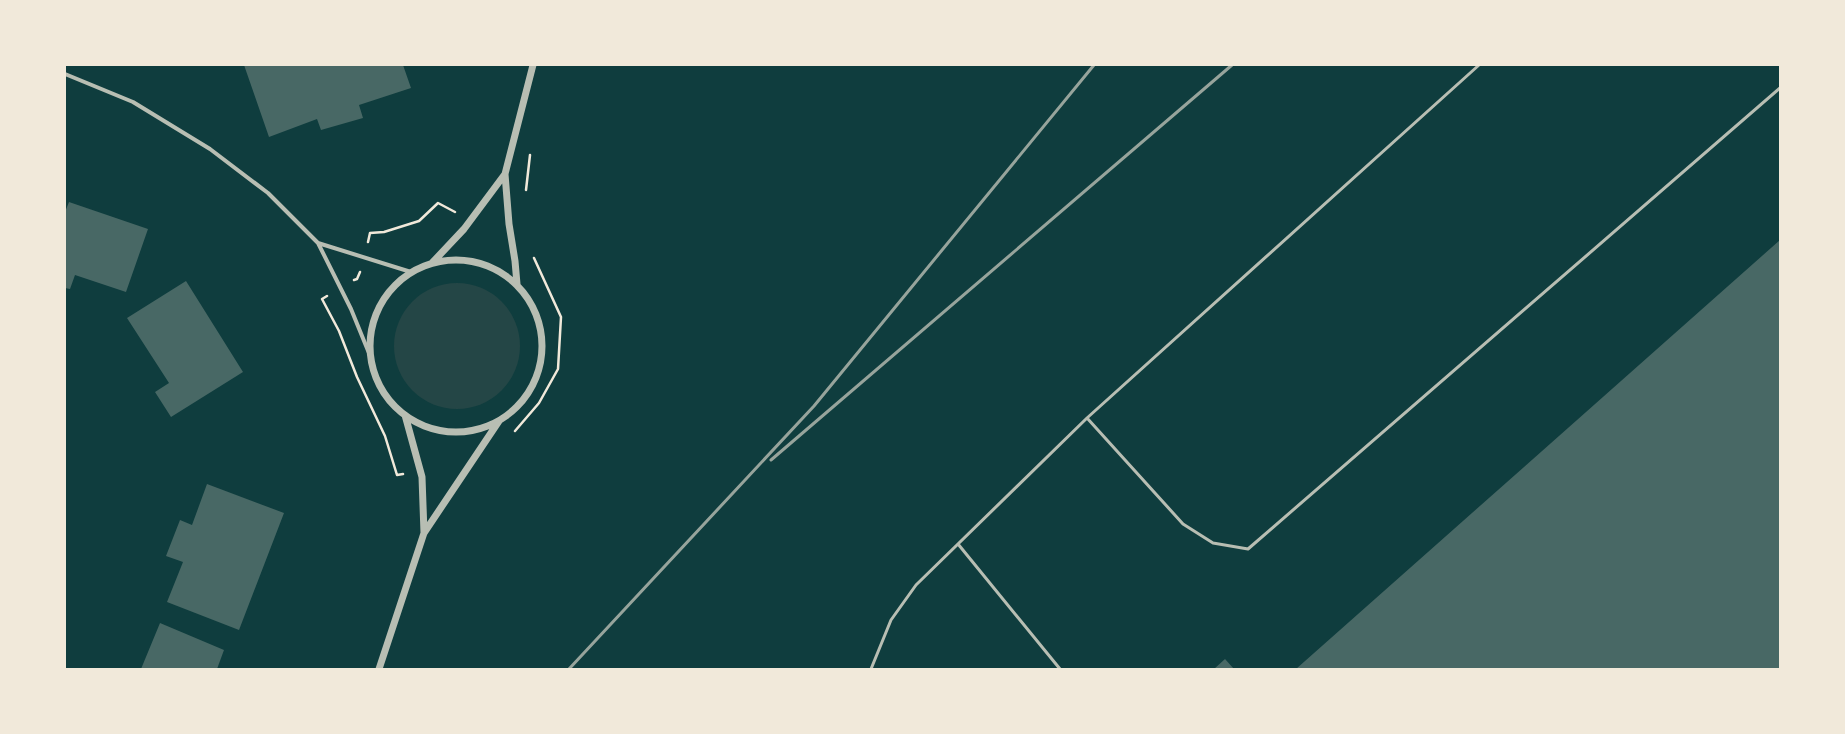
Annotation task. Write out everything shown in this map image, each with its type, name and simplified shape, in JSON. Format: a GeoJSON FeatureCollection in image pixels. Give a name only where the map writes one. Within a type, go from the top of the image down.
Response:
{"type":"FeatureCollection","features":[{"type":"Feature","properties":{"kind":"street"},"geometry":{"type":"LineString","coordinates":[[517,284],[509,224],[505,174],[533,65]]}},
{"type":"Feature","properties":{"kind":"street"},"geometry":{"type":"LineString","coordinates":[[65,74],[133,102],[210,149],[268,193],[318,243],[351,309],[371,358],[377,380],[389,400],[405,416],[427,427],[452,432],[476,430],[499,420],[520,404],[535,382],[542,357],[542,330],[533,306],[517,284],[499,270],[478,262],[454,259],[432,263],[411,272],[392,289],[378,309],[371,333],[371,358]]}},
{"type":"Feature","properties":{"kind":"street"},"geometry":{"type":"LineString","coordinates":[[432,263],[470,221],[505,174]]}},
{"type":"Feature","properties":{"kind":"street"},"geometry":{"type":"LineString","coordinates":[[318,243],[365,259],[411,272]]}},
{"type":"Feature","properties":{"kind":"street"},"geometry":{"type":"LineString","coordinates":[[405,416],[422,477],[424,533]]}},
{"type":"Feature","properties":{"kind":"street"},"geometry":{"type":"LineString","coordinates":[[380,669],[424,533],[499,420]]}},
{"type":"Feature","properties":{"kind":"lane"},"geometry":{"type":"LineString","coordinates":[[871,669],[891,620],[916,585],[1088,418],[1479,65]]}},
{"type":"Feature","properties":{"kind":"lane"},"geometry":{"type":"LineString","coordinates":[[1088,418],[1183,524],[1214,543],[1248,549],[1780,88]]}},
{"type":"Feature","properties":{"kind":"lane"},"geometry":{"type":"LineString","coordinates":[[958,544],[1060,669]]}},
{"type":"Feature","properties":{"kind":"path"},"geometry":{"type":"LineString","coordinates":[[525,195],[530,151]]}},
{"type":"Feature","properties":{"kind":"path"},"geometry":{"type":"LineString","coordinates":[[365,259],[370,233],[384,232],[419,221],[438,203],[470,221]]}},
{"type":"Feature","properties":{"kind":"path"},"geometry":{"type":"LineString","coordinates":[[511,436],[539,403],[558,369],[561,317],[532,253]]}},
{"type":"Feature","properties":{"kind":"shaded area"},"geometry":{"type":"Polygon","coordinates":[[[451,283],[463,283],[481,287],[502,301],[516,322],[520,346],[516,370],[502,391],[481,405],[463,409],[451,409],[433,405],[412,391],[398,370],[394,352],[394,340],[398,322],[412,301],[433,287],[451,283]]]}},
{"type":"Feature","properties":{"kind":"building"},"geometry":{"type":"Polygon","coordinates":[[[244,65],[403,65],[411,88],[359,105],[363,118],[321,130],[317,119],[269,137],[244,65]]]}},
{"type":"Feature","properties":{"kind":"building"},"geometry":{"type":"Polygon","coordinates":[[[69,202],[148,229],[126,292],[75,275],[70,289],[65,288],[65,212],[69,202]]]}},
{"type":"Feature","properties":{"kind":"building"},"geometry":{"type":"Polygon","coordinates":[[[1780,240],[1780,669],[1296,669],[1780,240]]]}},
{"type":"Feature","properties":{"kind":"building"},"geometry":{"type":"Polygon","coordinates":[[[186,281],[243,372],[171,417],[155,392],[169,383],[127,318],[186,281]]]}},
{"type":"Feature","properties":{"kind":"building"},"geometry":{"type":"Polygon","coordinates":[[[207,484],[284,513],[239,630],[167,602],[183,562],[166,556],[180,520],[192,525],[207,484]]]}},
{"type":"Feature","properties":{"kind":"building"},"geometry":{"type":"Polygon","coordinates":[[[160,623],[224,650],[217,669],[141,669],[160,623]]]}},
{"type":"Feature","properties":{"kind":"building"},"geometry":{"type":"Polygon","coordinates":[[[1225,659],[1234,669],[1214,669],[1225,659]]]}},
{"type":"Feature","properties":{"kind":"railway"},"geometry":{"type":"LineString","coordinates":[[569,669],[814,406],[1094,65]]}},
{"type":"Feature","properties":{"kind":"railway"},"geometry":{"type":"LineString","coordinates":[[771,460],[1232,65]]}}]}
